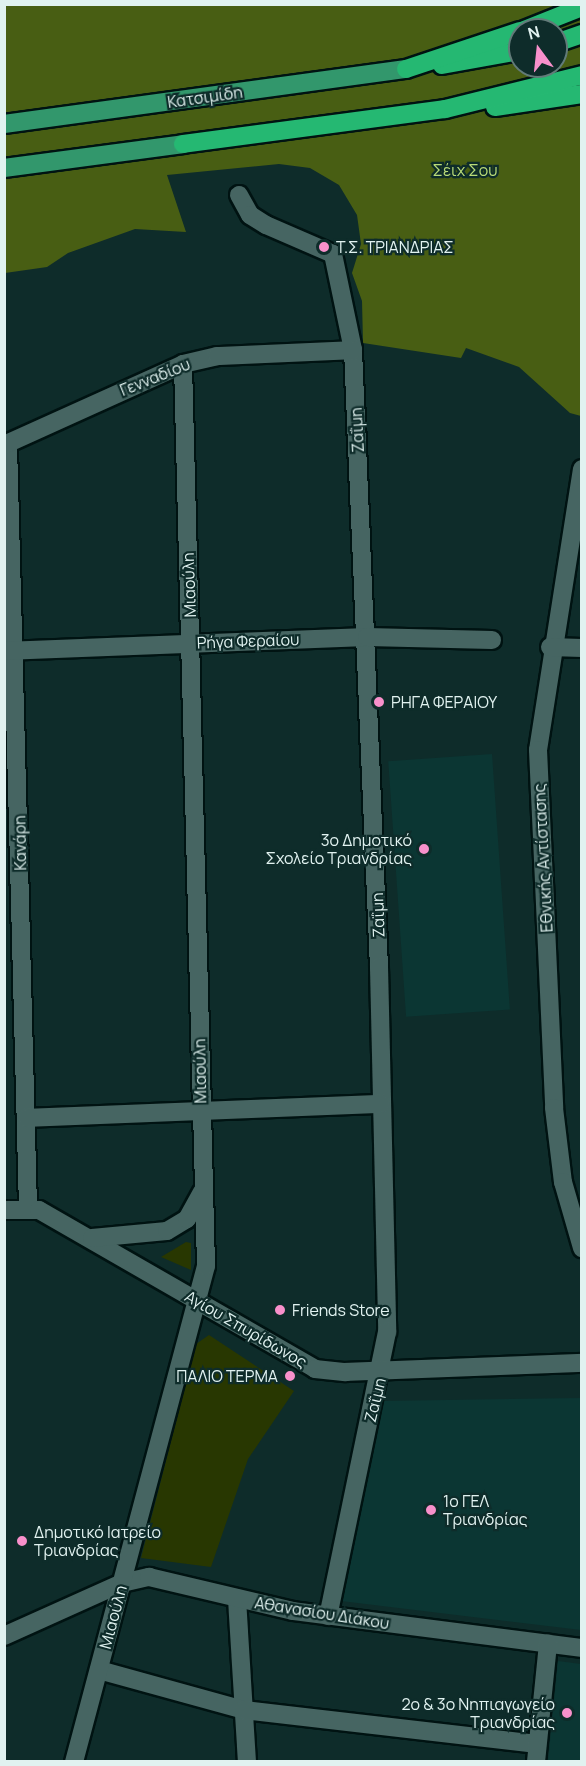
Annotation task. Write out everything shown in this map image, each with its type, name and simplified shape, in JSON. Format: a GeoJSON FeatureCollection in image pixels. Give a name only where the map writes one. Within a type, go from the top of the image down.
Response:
{"type":"FeatureCollection","features":[{"type":"Feature","properties":{"kind":"highway"},"geometry":{"type":"LineString","coordinates":[[553,18],[582,7]]}},
{"type":"Feature","properties":{"kind":"highway"},"geometry":{"type":"LineString","coordinates":[[406,69],[508,35]]}},
{"type":"Feature","properties":{"kind":"highway"},"geometry":{"type":"LineString","coordinates":[[406,69],[508,53]]}},
{"type":"Feature","properties":{"kind":"highway"},"geometry":{"type":"LineString","coordinates":[[445,109],[582,75]]}},
{"type":"Feature","properties":{"kind":"highway"},"geometry":{"type":"LineString","coordinates":[[183,144],[445,109],[582,94]]}},
{"type":"Feature","properties":{"kind":"main road","name":"Κατσιμίδη"},"geometry":{"type":"LineString","coordinates":[[4,124],[406,69]]}},
{"type":"Feature","properties":{"kind":"main road"},"geometry":{"type":"LineString","coordinates":[[4,168],[183,144]]}},
{"type":"Feature","properties":{"kind":"street","name":"Ζαΐμη"},"geometry":{"type":"LineString","coordinates":[[239,195],[258,220],[333,254],[353,350],[367,638],[387,1314],[383,1371],[328,1616]]}},
{"type":"Feature","properties":{"kind":"street","name":"Γενναδίου"},"geometry":{"type":"LineString","coordinates":[[6,444],[183,364],[234,355],[353,350]]}},
{"type":"Feature","properties":{"kind":"street","name":"Μιαούλη"},"geometry":{"type":"LineString","coordinates":[[74,1761],[206,1266],[200,1111],[183,364]]}},
{"type":"Feature","properties":{"kind":"street","name":"Κανάρη"},"geometry":{"type":"LineString","coordinates":[[6,444],[10,650],[27,1118],[28,1206]]}},
{"type":"Feature","properties":{"kind":"street","name":"Εθνικής Αντίστασης"},"geometry":{"type":"LineString","coordinates":[[582,469],[550,647],[538,750],[554,1108],[564,1182],[582,1248]]}},
{"type":"Feature","properties":{"kind":"street","name":"Ρήγα Φεραίου"},"geometry":{"type":"LineString","coordinates":[[10,650],[367,638],[492,640]]}},
{"type":"Feature","properties":{"kind":"street"},"geometry":{"type":"LineString","coordinates":[[550,647],[582,648]]}},
{"type":"Feature","properties":{"kind":"street"},"geometry":{"type":"LineString","coordinates":[[27,1118],[381,1104]]}},
{"type":"Feature","properties":{"kind":"street"},"geometry":{"type":"LineString","coordinates":[[92,1238],[167,1231],[187,1219],[203,1190]]}},
{"type":"Feature","properties":{"kind":"street"},"geometry":{"type":"LineString","coordinates":[[4,1210],[28,1206]]}},
{"type":"Feature","properties":{"kind":"street","name":"Αγίου Σπυρίδωνος"},"geometry":{"type":"LineString","coordinates":[[28,1206],[92,1238],[302,1365],[331,1372],[582,1363]]}},
{"type":"Feature","properties":{"kind":"street","name":"Αθανασίου Διάκου"},"geometry":{"type":"LineString","coordinates":[[4,1636],[122,1583],[164,1578],[237,1599],[328,1616],[582,1648]]}},
{"type":"Feature","properties":{"kind":"street"},"geometry":{"type":"LineString","coordinates":[[237,1599],[247,1761]]}},
{"type":"Feature","properties":{"kind":"street"},"geometry":{"type":"LineString","coordinates":[[99,1670],[244,1710],[537,1753],[549,1644]]}},
{"type":"Feature","properties":{"kind":"shaded area"},"geometry":{"type":"Polygon","coordinates":[[[492,754],[510,1009],[406,1017],[388,761],[492,754]]]}},
{"type":"Feature","properties":{"kind":"shaded area"},"geometry":{"type":"Polygon","coordinates":[[[581,1398],[581,1630],[341,1601],[382,1401],[581,1398]]]}},
{"type":"Feature","properties":{"kind":"shaded area","name":"2ο & 3ο Νηπιαγωγείο Τριανδρίας"},"geometry":{"type":"Polygon","coordinates":[[[558,1661],[581,1664],[581,1761],[548,1761],[558,1661]]]}},
{"type":"Feature","properties":{"kind":"green space","name":"Σέιχ Σου"},"geometry":{"type":"Polygon","coordinates":[[[5,5],[581,5],[581,416],[570,413],[519,367],[466,348],[461,358],[363,343],[362,301],[352,273],[361,244],[357,215],[339,185],[310,168],[279,164],[167,175],[186,232],[135,229],[68,253],[47,267],[5,273],[5,5]]]}},
{"type":"Feature","properties":{"kind":"green space"},"geometry":{"type":"Polygon","coordinates":[[[186,1242],[191,1243],[191,1270],[161,1257],[186,1242]]]}},
{"type":"Feature","properties":{"kind":"green space"},"geometry":{"type":"Polygon","coordinates":[[[209,1335],[294,1391],[248,1459],[211,1567],[141,1558],[196,1344],[209,1335]]]}},
{"type":"Feature","properties":{"kind":"place","name":"Τ.Σ. ΤΡΙΑΝΔΡΙΑΣ"},"geometry":{"type":"Point","coordinates":[324,247]}},
{"type":"Feature","properties":{"kind":"place","name":"ΡΗΓΑ ΦΕΡΑΙΟΥ"},"geometry":{"type":"Point","coordinates":[379,702]}},
{"type":"Feature","properties":{"kind":"place","name":"3ο Δημοτικό Σχολείο Τριανδρίας"},"geometry":{"type":"Point","coordinates":[424,849]}},
{"type":"Feature","properties":{"kind":"place","name":"Friends Store"},"geometry":{"type":"Point","coordinates":[280,1310]}},
{"type":"Feature","properties":{"kind":"place","name":"ΠΑΛΙΟ ΤΕΡΜΑ"},"geometry":{"type":"Point","coordinates":[290,1376]}},
{"type":"Feature","properties":{"kind":"place","name":"1o ΓΕΛ Τριανδρίας"},"geometry":{"type":"Point","coordinates":[431,1510]}},
{"type":"Feature","properties":{"kind":"place","name":"Δημοτικό Ιατρείο Τριανδρίας"},"geometry":{"type":"Point","coordinates":[22,1541]}},
{"type":"Feature","properties":{"kind":"place","name":"2ο & 3ο Νηπιαγωγείο Τριανδρίας"},"geometry":{"type":"Point","coordinates":[567,1713]}}]}
